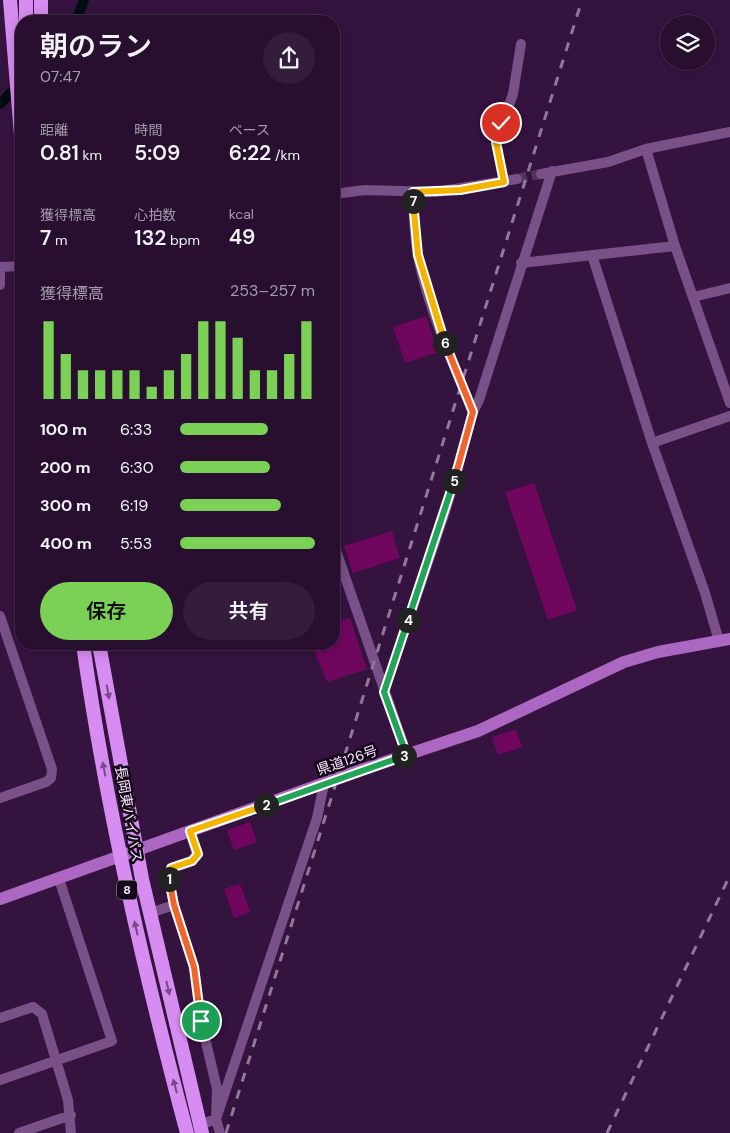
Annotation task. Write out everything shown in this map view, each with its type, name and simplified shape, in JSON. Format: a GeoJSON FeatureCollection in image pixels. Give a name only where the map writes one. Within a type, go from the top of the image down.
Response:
{"type":"FeatureCollection","features":[{"type":"Feature","properties":{"kind":"highway"},"geometry":{"type":"LineString","coordinates":[[10,0],[15,64]]}},
{"type":"Feature","properties":{"kind":"highway"},"geometry":{"type":"LineString","coordinates":[[26,0],[26,15]]}},
{"type":"Feature","properties":{"kind":"highway"},"geometry":{"type":"LineString","coordinates":[[41,0],[46,15]]}},
{"type":"Feature","properties":{"kind":"highway"},"geometry":{"type":"LineString","coordinates":[[48,15],[50,0]]}},
{"type":"Feature","properties":{"kind":"highway","name":"長岡東バイパス"},"geometry":{"type":"LineString","coordinates":[[84,650],[121,856],[184,1132]]}},
{"type":"Feature","properties":{"kind":"highway","name":"長岡東バイパス"},"geometry":{"type":"LineString","coordinates":[[100,650],[150,913],[201,1129]]}},
{"type":"Feature","properties":{"kind":"main road","name":"県道126号"},"geometry":{"type":"LineString","coordinates":[[0,899],[407,756],[509,718],[624,662],[658,652],[724,640]]}},
{"type":"Feature","properties":{"kind":"street"},"geometry":{"type":"LineString","coordinates":[[504,182],[496,142],[501,123],[513,94],[521,44]]}},
{"type":"Feature","properties":{"kind":"street"},"geometry":{"type":"LineString","coordinates":[[384,692],[446,509],[473,412],[479,400],[521,263],[546,172],[608,162],[646,149],[730,132]]}},
{"type":"Feature","properties":{"kind":"street"},"geometry":{"type":"LineString","coordinates":[[646,149],[675,246],[730,403]]}},
{"type":"Feature","properties":{"kind":"street"},"geometry":{"type":"LineString","coordinates":[[340,193],[365,190],[413,192],[460,190],[517,179]]}},
{"type":"Feature","properties":{"kind":"street"},"geometry":{"type":"LineString","coordinates":[[413,192],[418,255],[423,276],[450,359],[473,412]]}},
{"type":"Feature","properties":{"kind":"street"},"geometry":{"type":"LineString","coordinates":[[521,263],[675,246]]}},
{"type":"Feature","properties":{"kind":"street"},"geometry":{"type":"LineString","coordinates":[[592,255],[652,443],[705,593],[724,640]]}},
{"type":"Feature","properties":{"kind":"street"},"geometry":{"type":"LineString","coordinates":[[0,285],[0,267],[15,266]]}},
{"type":"Feature","properties":{"kind":"street"},"geometry":{"type":"LineString","coordinates":[[693,297],[730,288]]}},
{"type":"Feature","properties":{"kind":"street"},"geometry":{"type":"LineString","coordinates":[[652,443],[730,416]]}},
{"type":"Feature","properties":{"kind":"street"},"geometry":{"type":"LineString","coordinates":[[340,563],[407,756]]}},
{"type":"Feature","properties":{"kind":"street"},"geometry":{"type":"LineString","coordinates":[[0,616],[52,769],[51,778],[46,782],[0,798]]}},
{"type":"Feature","properties":{"kind":"street"},"geometry":{"type":"LineString","coordinates":[[201,1129],[216,1119],[317,818],[324,784]]}},
{"type":"Feature","properties":{"kind":"street"},"geometry":{"type":"LineString","coordinates":[[190,831],[198,854],[192,861],[171,868],[169,880],[174,905],[194,967],[201,1021],[216,1089],[216,1119],[220,1133]]}},
{"type":"Feature","properties":{"kind":"street"},"geometry":{"type":"LineString","coordinates":[[0,1080],[112,1041],[59,879]]}},
{"type":"Feature","properties":{"kind":"street"},"geometry":{"type":"LineString","coordinates":[[150,913],[174,905]]}},
{"type":"Feature","properties":{"kind":"street"},"geometry":{"type":"LineString","coordinates":[[0,1018],[33,1007],[38,1009],[57,1059],[71,1116],[71,1133]]}},
{"type":"Feature","properties":{"kind":"street"},"geometry":{"type":"LineString","coordinates":[[176,1027],[201,1021]]}},
{"type":"Feature","properties":{"kind":"street"},"geometry":{"type":"LineString","coordinates":[[19,1133],[71,1116]]}},
{"type":"Feature","properties":{"kind":"building"},"geometry":{"type":"Polygon","coordinates":[[[426,316],[438,352],[405,363],[393,327],[426,316]]]}},
{"type":"Feature","properties":{"kind":"building"},"geometry":{"type":"Polygon","coordinates":[[[534,483],[577,610],[548,620],[505,492],[534,483]]]}},
{"type":"Feature","properties":{"kind":"building"},"geometry":{"type":"Polygon","coordinates":[[[392,531],[400,558],[353,573],[344,546],[392,531]]]}},
{"type":"Feature","properties":{"kind":"building"},"geometry":{"type":"Polygon","coordinates":[[[350,618],[367,669],[327,682],[314,650],[340,650],[340,621],[350,618]]]}},
{"type":"Feature","properties":{"kind":"building"},"geometry":{"type":"Polygon","coordinates":[[[516,729],[522,747],[498,755],[492,737],[516,729]]]}},
{"type":"Feature","properties":{"kind":"building"},"geometry":{"type":"Polygon","coordinates":[[[250,822],[257,842],[234,850],[227,830],[250,822]]]}},
{"type":"Feature","properties":{"kind":"building"},"geometry":{"type":"Polygon","coordinates":[[[240,884],[250,912],[234,918],[224,889],[240,884]]]}},
{"type":"Feature","properties":{"kind":"waterway"},"geometry":{"type":"LineString","coordinates":[[78,15],[84,0]]}},
{"type":"Feature","properties":{"kind":"waterway"},"geometry":{"type":"LineString","coordinates":[[0,104],[15,88]]}},
{"type":"Feature","properties":{"kind":"tunnel"},"geometry":{"type":"LineString","coordinates":[[517,179],[541,174]]}},
{"type":"Feature","properties":{"kind":"railway"},"geometry":{"type":"LineString","coordinates":[[226,1133],[582,0]]}},
{"type":"Feature","properties":{"kind":"railway"},"geometry":{"type":"LineString","coordinates":[[607,1133],[730,875]]}},
{"type":"Feature","properties":{"kind":"route"},"geometry":{"type":"LineString","coordinates":[[201,1021],[194,967],[174,905],[169,880],[171,868],[192,861],[198,854],[190,831],[358,771],[407,756],[384,692],[446,509],[473,412],[450,359],[423,276],[418,255],[413,192],[460,190],[504,182],[496,142],[501,123]]}}]}
